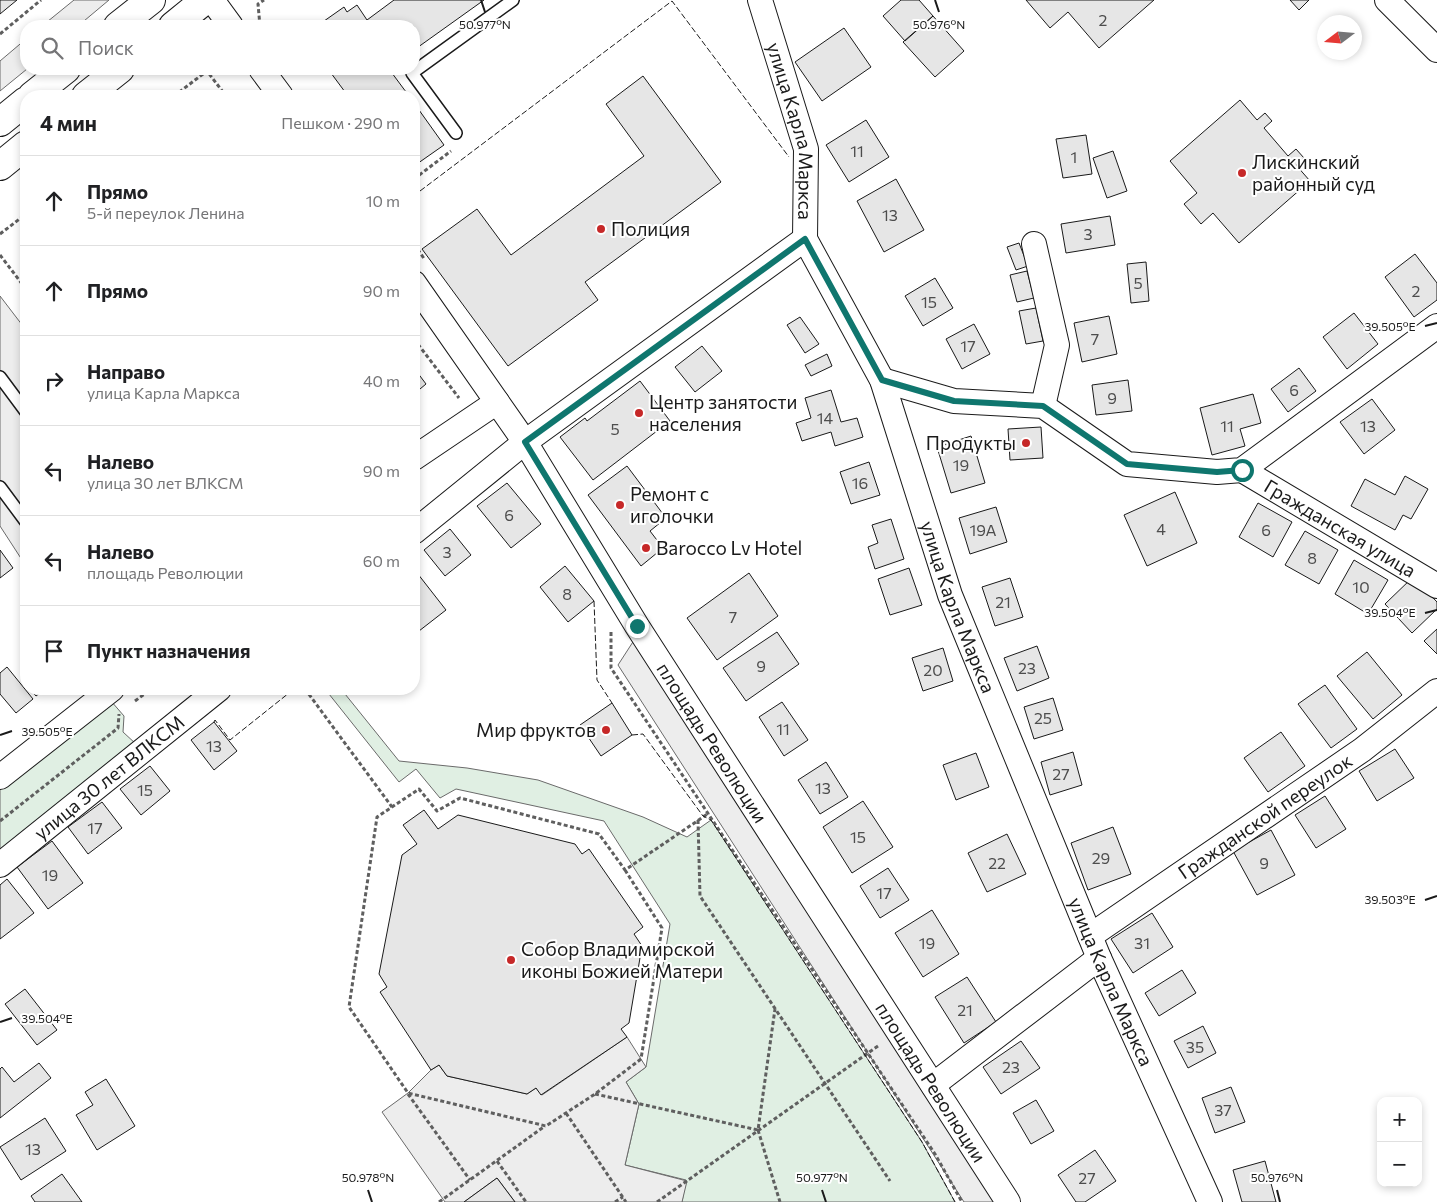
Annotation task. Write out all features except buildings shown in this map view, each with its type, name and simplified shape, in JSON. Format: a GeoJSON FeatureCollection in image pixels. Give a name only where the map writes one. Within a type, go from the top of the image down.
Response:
{"type":"FeatureCollection","features":[{"type":"Feature","properties":{"kind":"main road"},"geometry":{"type":"LineString","coordinates":[[126,20],[151,0]]}},
{"type":"Feature","properties":{"kind":"main road"},"geometry":{"type":"LineString","coordinates":[[180,20],[205,0]]}},
{"type":"Feature","properties":{"kind":"main road"},"geometry":{"type":"LineString","coordinates":[[40,90],[58,75]]}},
{"type":"Feature","properties":{"kind":"main road"},"geometry":{"type":"LineString","coordinates":[[94,90],[112,75]]}},
{"type":"Feature","properties":{"kind":"main road"},"geometry":{"type":"LineString","coordinates":[[0,122],[20,106]]}},
{"type":"Feature","properties":{"kind":"main road"},"geometry":{"type":"LineString","coordinates":[[0,166],[20,150]]}},
{"type":"Feature","properties":{"kind":"street"},"geometry":{"type":"LineString","coordinates":[[212,0],[227,20]]}},
{"type":"Feature","properties":{"kind":"street","name":"улица Карла Маркса"},"geometry":{"type":"LineString","coordinates":[[760,0],[806,150],[805,239],[882,380],[950,595],[1099,958],[1210,1202]]}},
{"type":"Feature","properties":{"kind":"street"},"geometry":{"type":"LineString","coordinates":[[1387,0],[1437,50]]}},
{"type":"Feature","properties":{"kind":"street"},"geometry":{"type":"LineString","coordinates":[[265,75],[277,90]]}},
{"type":"Feature","properties":{"kind":"street"},"geometry":{"type":"LineString","coordinates":[[420,527],[525,442],[805,239]]}},
{"type":"Feature","properties":{"kind":"street"},"geometry":{"type":"LineString","coordinates":[[1034,244],[1056,345],[1043,406]]}},
{"type":"Feature","properties":{"kind":"street","name":"площадь Революции"},"geometry":{"type":"LineString","coordinates":[[420,293],[525,442],[637,626],[1008,1202]]}},
{"type":"Feature","properties":{"kind":"street"},"geometry":{"type":"LineString","coordinates":[[882,380],[954,401],[1043,406],[1127,464],[1217,472],[1242,470],[1437,326]]}},
{"type":"Feature","properties":{"kind":"street"},"geometry":{"type":"LineString","coordinates":[[420,454],[497,402]]}},
{"type":"Feature","properties":{"kind":"street","name":"Гражданская улица"},"geometry":{"type":"LineString","coordinates":[[1242,470],[1437,586]]}},
{"type":"Feature","properties":{"kind":"street","name":"Гражданской переулок"},"geometry":{"type":"LineString","coordinates":[[1090,936],[1362,750],[1437,691]]}},
{"type":"Feature","properties":{"kind":"street"},"geometry":{"type":"LineString","coordinates":[[0,778],[104,695]]}},
{"type":"Feature","properties":{"kind":"street","name":"улица 30 лет ВЛКСМ"},"geometry":{"type":"LineString","coordinates":[[0,865],[212,695]]}},
{"type":"Feature","properties":{"kind":"street"},"geometry":{"type":"LineString","coordinates":[[933,1084],[1099,958]]}},
{"type":"Feature","properties":{"kind":"lane"},"geometry":{"type":"LineString","coordinates":[[420,67],[513,0]]}},
{"type":"Feature","properties":{"kind":"lane"},"geometry":{"type":"LineString","coordinates":[[413,75],[456,133]]}},
{"type":"Feature","properties":{"kind":"lane"},"geometry":{"type":"LineString","coordinates":[[0,377],[20,404]]}},
{"type":"Feature","properties":{"kind":"lane"},"geometry":{"type":"LineString","coordinates":[[0,487],[20,514]]}},
{"type":"Feature","properties":{"kind":"path"},"geometry":{"type":"LineString","coordinates":[[0,34],[41,0]]}},
{"type":"Feature","properties":{"kind":"path"},"geometry":{"type":"LineString","coordinates":[[259,20],[258,4],[264,0]]}},
{"type":"Feature","properties":{"kind":"path"},"geometry":{"type":"LineString","coordinates":[[181,90],[200,75]]}},
{"type":"Feature","properties":{"kind":"path"},"geometry":{"type":"LineString","coordinates":[[211,75],[222,90]]}},
{"type":"Feature","properties":{"kind":"path"},"geometry":{"type":"LineString","coordinates":[[420,174],[463,142],[456,133]]}},
{"type":"Feature","properties":{"kind":"path"},"geometry":{"type":"LineString","coordinates":[[0,234],[20,219]]}},
{"type":"Feature","properties":{"kind":"path"},"geometry":{"type":"LineString","coordinates":[[0,255],[20,281]]}},
{"type":"Feature","properties":{"kind":"path"},"geometry":{"type":"LineString","coordinates":[[611,624],[611,668],[868,1053],[934,1154],[962,1202]]}},
{"type":"Feature","properties":{"kind":"path"},"geometry":{"type":"LineString","coordinates":[[309,695],[392,807]]}},
{"type":"Feature","properties":{"kind":"path"},"geometry":{"type":"LineString","coordinates":[[0,821],[118,728],[120,712]]}},
{"type":"Feature","properties":{"kind":"path"},"geometry":{"type":"LineString","coordinates":[[439,1202],[497,1161],[546,1126],[595,1094],[641,1059],[662,928],[625,870],[599,834],[460,798],[437,811],[419,789],[377,817],[349,1007],[470,1180]]}},
{"type":"Feature","properties":{"kind":"path"},"geometry":{"type":"LineString","coordinates":[[625,870],[709,813]]}},
{"type":"Feature","properties":{"kind":"path"},"geometry":{"type":"LineString","coordinates":[[698,820],[700,896],[890,1182]]}},
{"type":"Feature","properties":{"kind":"path"},"geometry":{"type":"LineString","coordinates":[[775,1008],[758,1130],[780,1202]]}},
{"type":"Feature","properties":{"kind":"path"},"geometry":{"type":"LineString","coordinates":[[657,1202],[899,1032]]}},
{"type":"Feature","properties":{"kind":"path"},"geometry":{"type":"LineString","coordinates":[[408,1093],[546,1126]]}},
{"type":"Feature","properties":{"kind":"path"},"geometry":{"type":"LineString","coordinates":[[595,1094],[758,1130]]}},
{"type":"Feature","properties":{"kind":"path"},"geometry":{"type":"LineString","coordinates":[[566,1113],[626,1202]]}},
{"type":"Feature","properties":{"kind":"path"},"geometry":{"type":"LineString","coordinates":[[497,1161],[526,1202]]}},
{"type":"Feature","properties":{"kind":"path"},"geometry":{"type":"LineString","coordinates":[[615,1202],[623,1197]]}},
{"type":"Feature","properties":{"kind":"green space"},"geometry":{"type":"Polygon","coordinates":[[[330,695],[346,695],[399,761],[467,768],[538,780],[643,817],[687,837],[711,820],[922,1142],[955,1202],[682,1202],[686,1180],[625,1165],[639,1104],[626,1082],[646,1067],[670,924],[604,821],[456,789],[440,798],[416,769],[399,782],[330,695]]]}},
{"type":"Feature","properties":{"kind":"green space"},"geometry":{"type":"Polygon","coordinates":[[[111,701],[124,716],[123,732],[136,744],[0,853],[0,789],[111,701]]]}},
{"type":"Feature","properties":{"kind":"shaded area"},"geometry":{"type":"Polygon","coordinates":[[[74,0],[109,0],[85,20],[49,20],[74,0]]]}},
{"type":"Feature","properties":{"kind":"shaded area"},"geometry":{"type":"Polygon","coordinates":[[[20,44],[20,75],[0,91],[0,61],[20,44]]]}},
{"type":"Feature","properties":{"kind":"shaded area"},"geometry":{"type":"Polygon","coordinates":[[[0,296],[20,322],[20,557],[0,526],[0,296]]]}},
{"type":"Feature","properties":{"kind":"shaded area"},"geometry":{"type":"Polygon","coordinates":[[[640,631],[1008,1202],[964,1202],[618,665],[640,631]]]}},
{"type":"Feature","properties":{"kind":"shaded area"},"geometry":{"type":"Polygon","coordinates":[[[627,1037],[646,1067],[626,1082],[639,1104],[625,1165],[687,1181],[682,1202],[515,1202],[497,1178],[464,1202],[445,1202],[382,1112],[408,1093],[431,1070],[439,1065],[447,1076],[527,1094],[536,1088],[542,1095],[627,1037]]]}},
{"type":"Feature","properties":{"kind":"fence"},"geometry":{"type":"LineString","coordinates":[[420,191],[672,1],[789,157]]}},
{"type":"Feature","properties":{"kind":"fence"},"geometry":{"type":"LineString","coordinates":[[594,601],[597,680],[612,703]]}},
{"type":"Feature","properties":{"kind":"fence"},"geometry":{"type":"LineString","coordinates":[[214,722],[215,720],[230,740],[286,695]]}},
{"type":"Feature","properties":{"kind":"fence"},"geometry":{"type":"LineString","coordinates":[[632,735],[643,734],[703,816],[711,820],[922,1142],[955,1202]]}},
{"type":"Feature","properties":{"kind":"place","name":"Лискинский районный суд"},"geometry":{"type":"Point","coordinates":[1242,173]}},
{"type":"Feature","properties":{"kind":"place","name":"Полиция"},"geometry":{"type":"Point","coordinates":[601,229]}},
{"type":"Feature","properties":{"kind":"place","name":"Центр занятости населения"},"geometry":{"type":"Point","coordinates":[639,413]}},
{"type":"Feature","properties":{"kind":"place","name":"Продукты"},"geometry":{"type":"Point","coordinates":[1026,443]}},
{"type":"Feature","properties":{"kind":"place","name":"Ремонт с иголочки"},"geometry":{"type":"Point","coordinates":[620,505]}},
{"type":"Feature","properties":{"kind":"place","name":"Barocco Lv Hotel"},"geometry":{"type":"Point","coordinates":[646,548]}},
{"type":"Feature","properties":{"kind":"place","name":"Мир фруктов"},"geometry":{"type":"Point","coordinates":[606,730]}},
{"type":"Feature","properties":{"kind":"place","name":"Собор Владимирской иконы Божией Матери"},"geometry":{"type":"Point","coordinates":[511,960]}},
{"type":"Feature","properties":{"kind":"route"},"geometry":{"type":"LineString","coordinates":[[637,626],[525,442],[805,239],[882,380],[954,401],[1043,406],[1127,464],[1217,472],[1242,470]]}}]}
